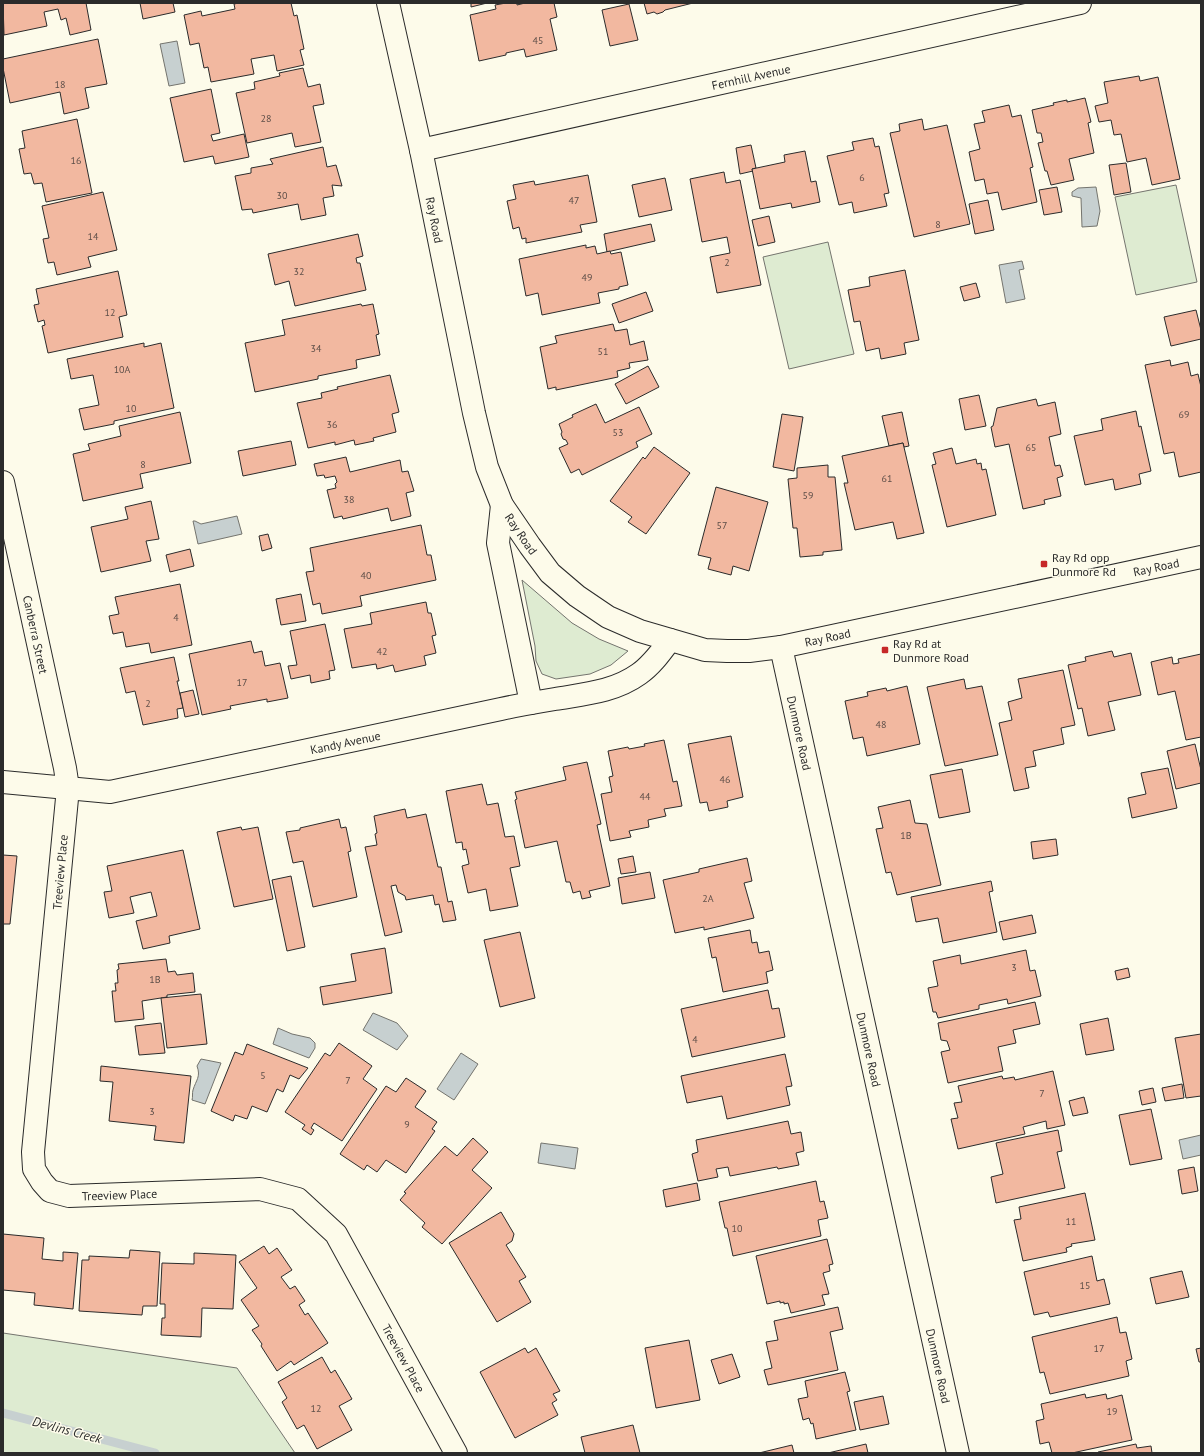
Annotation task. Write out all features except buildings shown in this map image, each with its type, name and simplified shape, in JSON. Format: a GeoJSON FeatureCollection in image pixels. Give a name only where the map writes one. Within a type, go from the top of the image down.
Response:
{"type":"FeatureCollection","features":[{"type":"Feature","properties":{"kind":"street","name":"Ray Road"},"geometry":{"type":"LineString","coordinates":[[388,3],[421,150],[486,467],[502,506],[530,546],[550,573],[577,596],[608,617],[640,631],[706,650],[749,651],[781,647],[1201,557]]}},
{"type":"Feature","properties":{"kind":"street","name":"Fernhill Avenue"},"geometry":{"type":"LineString","coordinates":[[421,150],[1080,3]]}},
{"type":"Feature","properties":{"kind":"street","name":"Canberra Street"},"geometry":{"type":"LineString","coordinates":[[3,482],[65,768],[68,788]]}},
{"type":"Feature","properties":{"kind":"street","name":"Ray Road"},"geometry":{"type":"LineString","coordinates":[[502,506],[498,543],[531,703]]}},
{"type":"Feature","properties":{"kind":"street","name":"Kandy Avenue"},"geometry":{"type":"LineString","coordinates":[[3,782],[110,792],[531,703],[602,692],[623,684],[640,674],[652,663],[670,640]]}},
{"type":"Feature","properties":{"kind":"street","name":"Dunmore Road"},"geometry":{"type":"LineString","coordinates":[[781,647],[958,1453]]}},
{"type":"Feature","properties":{"kind":"street","name":"Treeview Place"},"geometry":{"type":"LineString","coordinates":[[68,788],[33,1152],[34,1170],[50,1191],[69,1196],[260,1189],[298,1200],[336,1234],[456,1453]]}},
{"type":"Feature","properties":{"kind":"green space"},"geometry":{"type":"Polygon","coordinates":[[[1176,185],[1197,282],[1136,295],[1115,197],[1176,185]]]}},
{"type":"Feature","properties":{"kind":"green space"},"geometry":{"type":"Polygon","coordinates":[[[828,242],[854,354],[789,369],[763,257],[828,242]]]}},
{"type":"Feature","properties":{"kind":"green space"},"geometry":{"type":"Polygon","coordinates":[[[522,580],[572,623],[599,639],[628,651],[611,665],[590,674],[556,679],[542,674],[536,661],[535,646],[522,580]]]}},
{"type":"Feature","properties":{"kind":"green space"},"geometry":{"type":"Polygon","coordinates":[[[3,1333],[237,1368],[295,1453],[3,1453],[3,1333]]]}},
{"type":"Feature","properties":{"kind":"shaded area"},"geometry":{"type":"Polygon","coordinates":[[[177,41],[185,83],[169,86],[160,44],[177,41]]]}},
{"type":"Feature","properties":{"kind":"shaded area"},"geometry":{"type":"Polygon","coordinates":[[[1096,187],[1100,211],[1097,226],[1082,227],[1081,198],[1072,196],[1072,192],[1078,188],[1096,187]]]}},
{"type":"Feature","properties":{"kind":"shaded area"},"geometry":{"type":"Polygon","coordinates":[[[1022,261],[1024,269],[1019,270],[1025,299],[1006,303],[999,265],[1022,261]]]}},
{"type":"Feature","properties":{"kind":"shaded area"},"geometry":{"type":"Polygon","coordinates":[[[237,516],[242,534],[198,544],[193,521],[201,524],[237,516]]]}},
{"type":"Feature","properties":{"kind":"shaded area"},"geometry":{"type":"Polygon","coordinates":[[[373,1013],[397,1023],[408,1036],[397,1050],[363,1030],[373,1013]]]}},
{"type":"Feature","properties":{"kind":"shaded area"},"geometry":{"type":"Polygon","coordinates":[[[278,1028],[292,1034],[310,1038],[315,1043],[315,1048],[309,1058],[273,1044],[278,1028]]]}},
{"type":"Feature","properties":{"kind":"shaded area"},"geometry":{"type":"Polygon","coordinates":[[[461,1053],[478,1064],[454,1100],[437,1089],[461,1053]]]}},
{"type":"Feature","properties":{"kind":"shaded area"},"geometry":{"type":"Polygon","coordinates":[[[201,1059],[221,1063],[205,1104],[192,1100],[193,1090],[198,1076],[197,1066],[201,1059]]]}},
{"type":"Feature","properties":{"kind":"shaded area"},"geometry":{"type":"Polygon","coordinates":[[[1201,1135],[1201,1155],[1183,1159],[1179,1140],[1201,1135]]]}},
{"type":"Feature","properties":{"kind":"shaded area"},"geometry":{"type":"Polygon","coordinates":[[[541,1143],[578,1148],[575,1169],[538,1163],[541,1143]]]}},
{"type":"Feature","properties":{"kind":"waterway","name":"Devlins Creek"},"geometry":{"type":"LineString","coordinates":[[3,1413],[155,1453]]}},
{"type":"Feature","properties":{"kind":"place","name":"Ray Rd opp Dunmore Rd"},"geometry":{"type":"Point","coordinates":[1044,564]}},
{"type":"Feature","properties":{"kind":"place","name":"Ray Rd at Dunmore Road"},"geometry":{"type":"Point","coordinates":[885,650]}}]}
